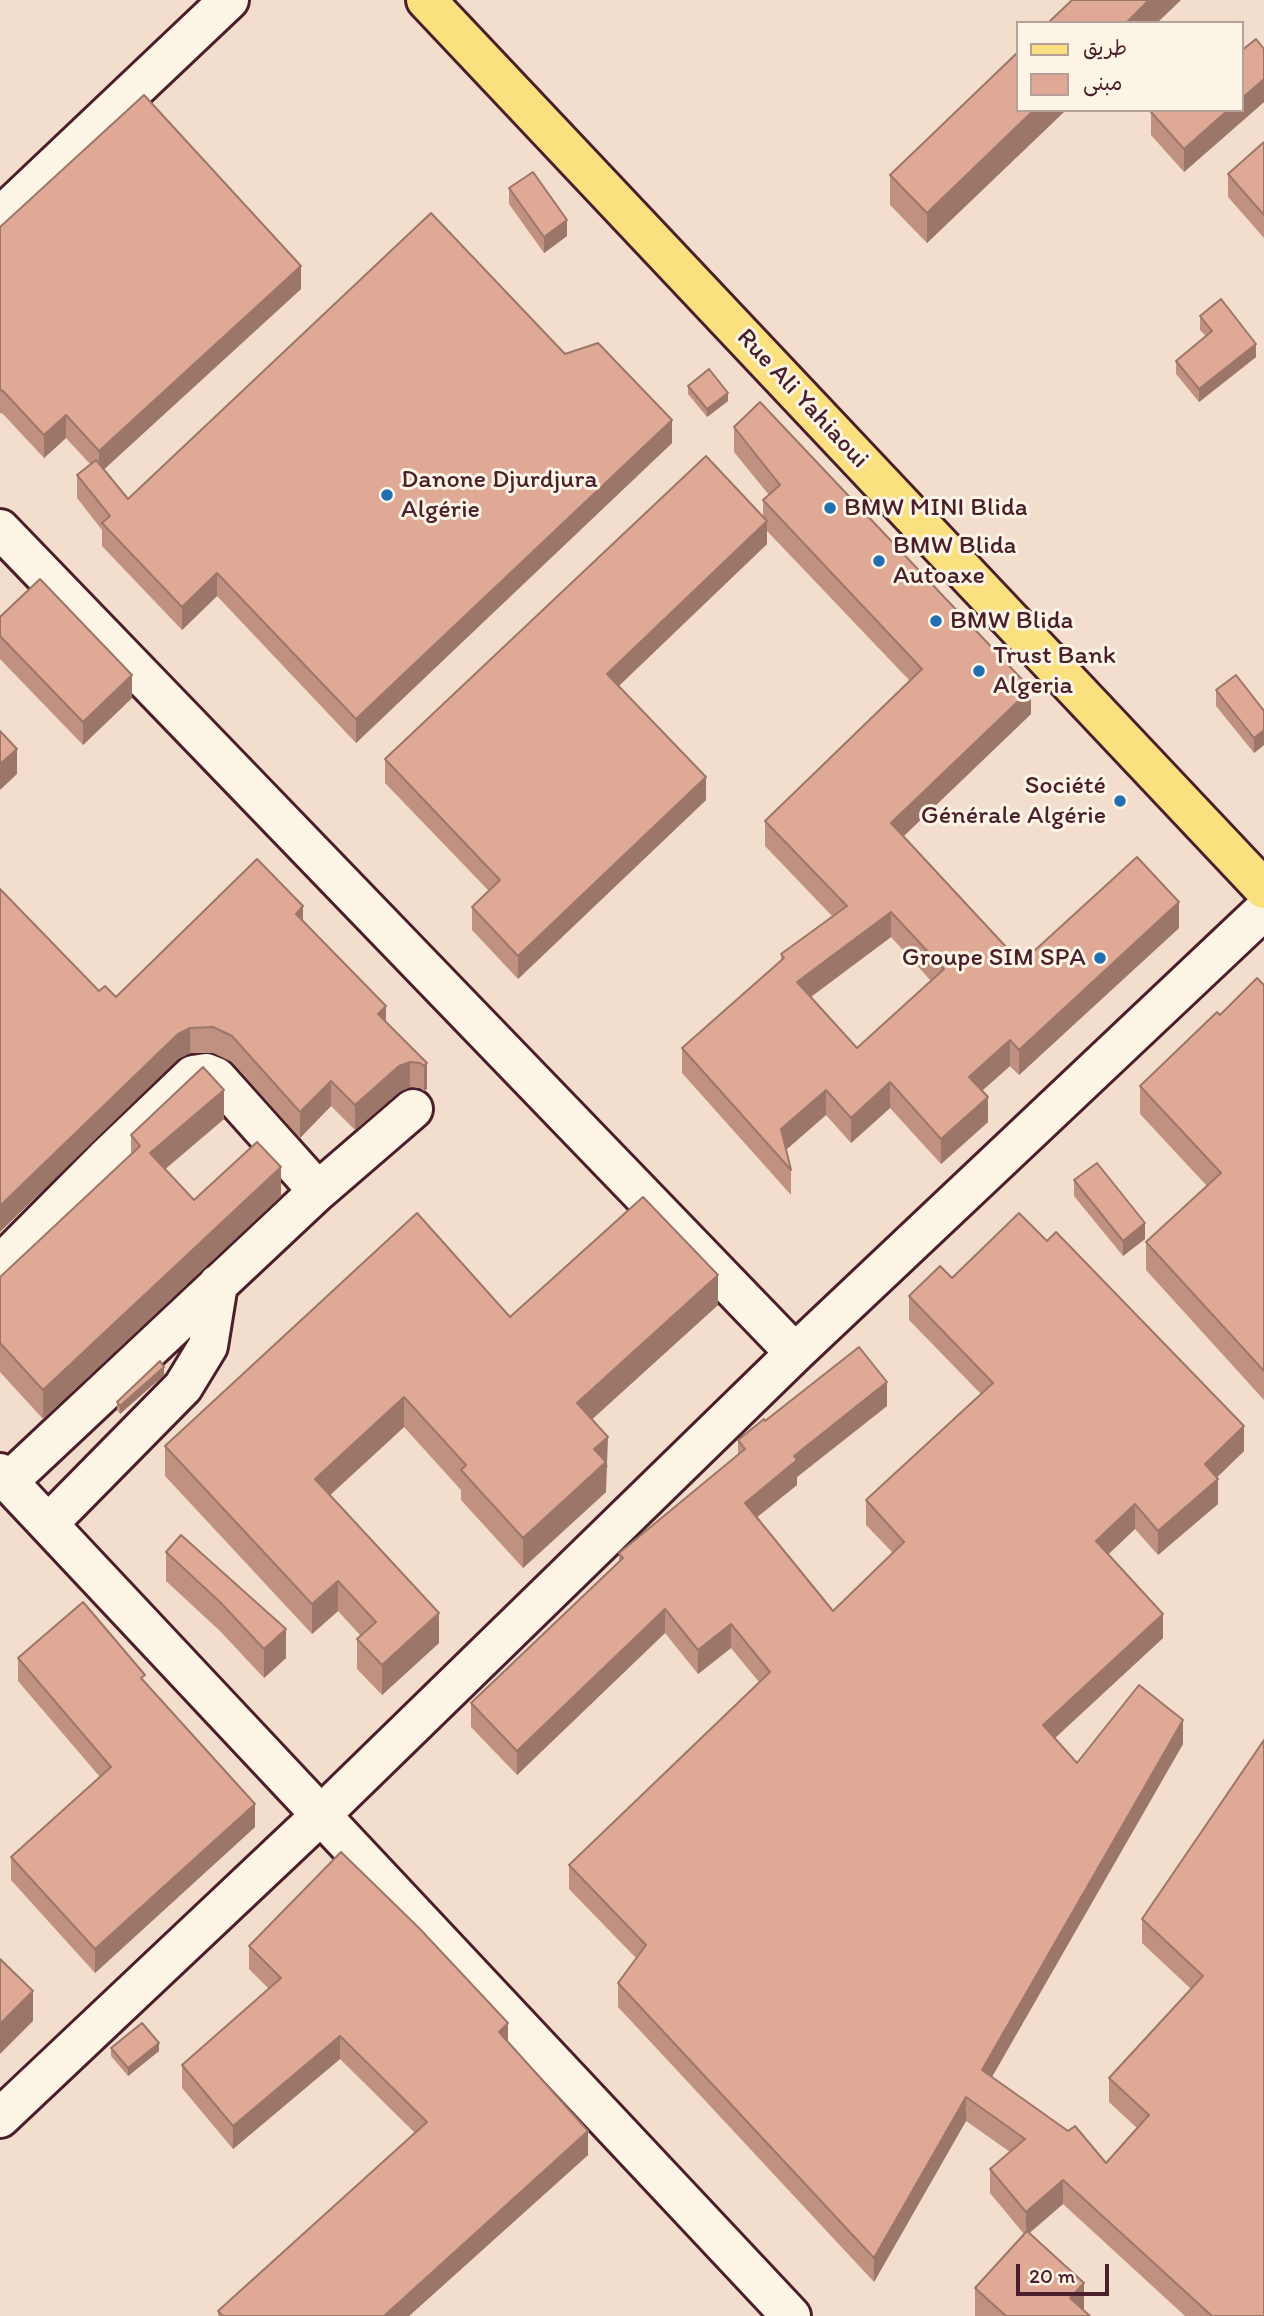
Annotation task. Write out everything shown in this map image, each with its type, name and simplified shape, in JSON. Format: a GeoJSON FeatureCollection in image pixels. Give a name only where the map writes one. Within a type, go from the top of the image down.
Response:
{"type":"FeatureCollection","features":[{"type":"Feature","properties":{"kind":"main road","name":"Rue Ali Yahiaoui"},"geometry":{"type":"LineString","coordinates":[[426,0],[1264,889]]}},
{"type":"Feature","properties":{"kind":"street"},"geometry":{"type":"LineString","coordinates":[[0,217],[229,0]]}},
{"type":"Feature","properties":{"kind":"street"},"geometry":{"type":"LineString","coordinates":[[0,529],[795,1353]]}},
{"type":"Feature","properties":{"kind":"street"},"geometry":{"type":"LineString","coordinates":[[0,2118],[322,1815],[795,1353],[1264,910]]}},
{"type":"Feature","properties":{"kind":"street"},"geometry":{"type":"LineString","coordinates":[[0,1265],[193,1074],[206,1073],[216,1077],[318,1191]]}},
{"type":"Feature","properties":{"kind":"street"},"geometry":{"type":"LineString","coordinates":[[413,1108],[318,1191],[4,1478],[791,2316]]}},
{"type":"Feature","properties":{"kind":"street"},"geometry":{"type":"LineString","coordinates":[[48,1524],[183,1387],[208,1346],[218,1284]]}},
{"type":"Feature","properties":{"kind":"shaded area"},"geometry":{"type":"Polygon","coordinates":[[[0,0],[1264,0],[1264,2316],[0,2316],[0,0]]]}},
{"type":"Feature","properties":{"kind":"building"},"geometry":{"type":"Polygon","coordinates":[[[1072,0],[1149,0],[1128,21],[1050,21],[1072,0]]]}},
{"type":"Feature","properties":{"kind":"building"},"geometry":{"type":"Polygon","coordinates":[[[1256,39],[1264,49],[1264,79],[1243,97],[1243,49],[1256,39]]]}},
{"type":"Feature","properties":{"kind":"building"},"geometry":{"type":"Polygon","coordinates":[[[1016,54],[1016,112],[1032,112],[927,213],[890,175],[1016,54]]]}},
{"type":"Feature","properties":{"kind":"building"},"geometry":{"type":"Polygon","coordinates":[[[144,95],[301,266],[99,451],[66,415],[44,435],[0,390],[0,227],[144,95]]]}},
{"type":"Feature","properties":{"kind":"building"},"geometry":{"type":"Polygon","coordinates":[[[1151,112],[1226,112],[1184,149],[1151,112]]]}},
{"type":"Feature","properties":{"kind":"building"},"geometry":{"type":"Polygon","coordinates":[[[1264,142],[1264,215],[1228,174],[1264,142]]]}},
{"type":"Feature","properties":{"kind":"building"},"geometry":{"type":"Polygon","coordinates":[[[533,172],[567,220],[544,237],[509,188],[533,172]]]}},
{"type":"Feature","properties":{"kind":"building","name":"Danone Djurdjura Algérie"},"geometry":{"type":"Polygon","coordinates":[[[431,213],[565,354],[598,343],[672,420],[356,719],[217,573],[182,607],[102,523],[110,516],[77,475],[96,460],[128,499],[431,213]]]}},
{"type":"Feature","properties":{"kind":"building"},"geometry":{"type":"Polygon","coordinates":[[[1221,299],[1256,344],[1199,389],[1176,361],[1212,331],[1200,316],[1221,299]]]}},
{"type":"Feature","properties":{"kind":"building"},"geometry":{"type":"Polygon","coordinates":[[[709,369],[728,393],[707,409],[688,386],[709,369]]]}},
{"type":"Feature","properties":{"kind":"building"},"geometry":{"type":"Polygon","coordinates":[[[760,402],[1031,689],[891,823],[1021,963],[1137,857],[1179,902],[1019,1050],[1010,1040],[969,1077],[988,1097],[941,1139],[890,1082],[851,1118],[826,1090],[781,1129],[791,1170],[682,1048],[784,958],[781,954],[847,906],[765,821],[922,669],[763,500],[780,485],[734,427],[760,402]],[[891,912],[797,982],[857,1048],[944,969],[891,912]]]}},
{"type":"Feature","properties":{"kind":"building"},"geometry":{"type":"Polygon","coordinates":[[[706,456],[767,521],[607,674],[706,777],[518,956],[472,907],[500,880],[385,759],[706,456]]]}},
{"type":"Feature","properties":{"kind":"building"},"geometry":{"type":"Polygon","coordinates":[[[40,579],[132,675],[83,722],[0,636],[0,617],[40,579]]]}},
{"type":"Feature","properties":{"kind":"building"},"geometry":{"type":"Polygon","coordinates":[[[1236,675],[1264,711],[1264,730],[1254,738],[1216,690],[1236,675]]]}},
{"type":"Feature","properties":{"kind":"building"},"geometry":{"type":"Polygon","coordinates":[[[0,731],[17,749],[0,764],[0,731]]]}},
{"type":"Feature","properties":{"kind":"building"},"geometry":{"type":"Polygon","coordinates":[[[257,859],[303,906],[296,914],[386,1006],[378,1014],[427,1063],[424,1066],[410,1062],[399,1066],[355,1105],[331,1081],[300,1112],[232,1036],[213,1027],[190,1028],[178,1034],[0,1206],[0,889],[99,991],[105,986],[116,997],[257,859]]]}},
{"type":"Feature","properties":{"kind":"building"},"geometry":{"type":"Polygon","coordinates":[[[1257,978],[1264,985],[1264,1371],[1146,1242],[1221,1173],[1140,1086],[1217,1012],[1220,1015],[1257,978]]]}},
{"type":"Feature","properties":{"kind":"building"},"geometry":{"type":"Polygon","coordinates":[[[203,1067],[224,1090],[150,1153],[194,1200],[257,1142],[281,1167],[43,1390],[0,1343],[0,1277],[140,1146],[131,1135],[203,1067]]]}},
{"type":"Feature","properties":{"kind":"building"},"geometry":{"type":"Polygon","coordinates":[[[1097,1163],[1145,1223],[1123,1241],[1074,1180],[1097,1163]]]}},
{"type":"Feature","properties":{"kind":"building"},"geometry":{"type":"Polygon","coordinates":[[[643,1197],[718,1275],[577,1403],[608,1437],[594,1449],[606,1462],[523,1538],[461,1470],[466,1465],[404,1397],[315,1479],[439,1613],[382,1665],[357,1639],[376,1622],[338,1581],[312,1604],[165,1446],[417,1213],[510,1317],[643,1197]]]}},
{"type":"Feature","properties":{"kind":"building"},"geometry":{"type":"Polygon","coordinates":[[[1019,1213],[1047,1241],[1056,1232],[1244,1426],[1205,1464],[1218,1479],[1158,1531],[1135,1504],[1096,1541],[1163,1614],[1043,1725],[1077,1763],[1139,1685],[1183,1720],[982,2070],[1068,2131],[1075,2126],[1106,2163],[1149,2115],[1109,2078],[1203,1976],[1142,1919],[1264,1740],[1264,2316],[1212,2316],[1063,2180],[1026,2212],[990,2169],[1025,2139],[966,2097],[874,2258],[618,1983],[646,1945],[569,1865],[770,1672],[731,1624],[698,1650],[665,1609],[517,1751],[471,1703],[623,1558],[619,1553],[745,1449],[738,1440],[859,1347],[887,1382],[794,1456],[797,1460],[745,1503],[833,1611],[904,1542],[866,1500],[993,1383],[909,1296],[940,1266],[952,1278],[1019,1213]]]}},
{"type":"Feature","properties":{"kind":"building"},"geometry":{"type":"Polygon","coordinates":[[[160,1361],[164,1367],[120,1406],[117,1402],[160,1361]]]}},
{"type":"Feature","properties":{"kind":"building"},"geometry":{"type":"Polygon","coordinates":[[[181,1535],[286,1629],[264,1649],[220,1602],[166,1552],[181,1535]]]}},
{"type":"Feature","properties":{"kind":"building"},"geometry":{"type":"Polygon","coordinates":[[[83,1602],[145,1675],[141,1678],[255,1804],[95,1949],[11,1857],[111,1767],[18,1658],[83,1602]]]}},
{"type":"Feature","properties":{"kind":"building"},"geometry":{"type":"Polygon","coordinates":[[[341,1852],[419,1928],[508,2023],[499,2032],[588,2131],[384,2316],[223,2316],[218,2311],[427,2122],[340,2036],[233,2126],[182,2065],[281,1978],[249,1946],[341,1852]]]}},
{"type":"Feature","properties":{"kind":"building"},"geometry":{"type":"Polygon","coordinates":[[[0,1959],[33,1991],[0,2024],[0,1959]]]}},
{"type":"Feature","properties":{"kind":"building"},"geometry":{"type":"Polygon","coordinates":[[[142,2023],[159,2043],[128,2068],[111,2048],[142,2023]]]}},
{"type":"Feature","properties":{"kind":"building"},"geometry":{"type":"Polygon","coordinates":[[[1027,2231],[1084,2283],[1070,2298],[1090,2316],[1006,2316],[975,2288],[1027,2231]]]}},
{"type":"Feature","properties":{"kind":"place","name":"Danone Djurdjura Algérie"},"geometry":{"type":"Point","coordinates":[387,495]}},
{"type":"Feature","properties":{"kind":"place","name":"BMW MINI Blida"},"geometry":{"type":"Point","coordinates":[830,508]}},
{"type":"Feature","properties":{"kind":"place","name":"BMW Blida Autoaxe"},"geometry":{"type":"Point","coordinates":[879,561]}},
{"type":"Feature","properties":{"kind":"place","name":"BMW Blida"},"geometry":{"type":"Point","coordinates":[936,621]}},
{"type":"Feature","properties":{"kind":"place","name":"Trust Bank Algeria"},"geometry":{"type":"Point","coordinates":[979,671]}},
{"type":"Feature","properties":{"kind":"place","name":"Société Générale Algérie"},"geometry":{"type":"Point","coordinates":[1120,801]}},
{"type":"Feature","properties":{"kind":"place","name":"Groupe SIM SPA"},"geometry":{"type":"Point","coordinates":[1100,958]}}]}
